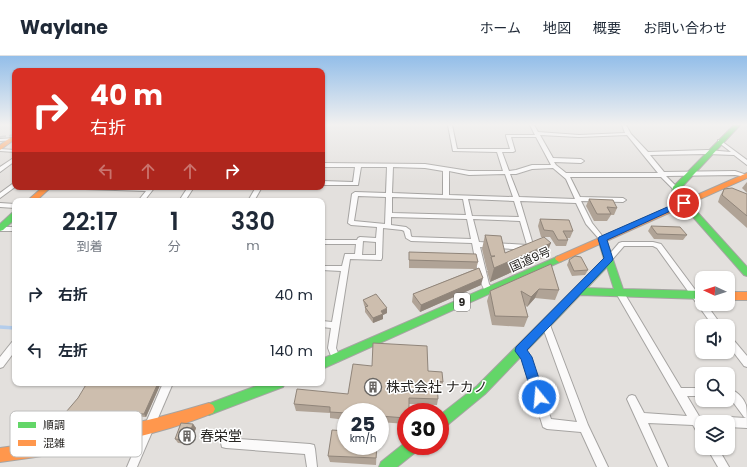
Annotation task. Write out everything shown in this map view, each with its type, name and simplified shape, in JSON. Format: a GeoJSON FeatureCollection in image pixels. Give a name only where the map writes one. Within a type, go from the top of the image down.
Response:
{"type":"FeatureCollection","features":[{"type":"Feature","properties":{"kind":"main road"},"geometry":{"type":"LineString","coordinates":[[718,144],[676,189],[676,193],[747,273]]}},
{"type":"Feature","properties":{"kind":"main road","name":"国道9号"},"geometry":{"type":"LineString","coordinates":[[325,363],[746,175]]}},
{"type":"Feature","properties":{"kind":"main road"},"geometry":{"type":"LineString","coordinates":[[34,198],[44,190]]}},
{"type":"Feature","properties":{"kind":"main road"},"geometry":{"type":"LineString","coordinates":[[0,228],[12,218]]}},
{"type":"Feature","properties":{"kind":"main road"},"geometry":{"type":"LineString","coordinates":[[602,239],[620,293]]}},
{"type":"Feature","properties":{"kind":"main road"},"geometry":{"type":"LineString","coordinates":[[449,416],[481,390],[609,259]]}},
{"type":"Feature","properties":{"kind":"main road"},"geometry":{"type":"LineString","coordinates":[[578,291],[695,295]]}},
{"type":"Feature","properties":{"kind":"main road"},"geometry":{"type":"LineString","coordinates":[[735,296],[747,296]]}},
{"type":"Feature","properties":{"kind":"main road"},"geometry":{"type":"LineString","coordinates":[[142,428],[209,408],[271,386]]}},
{"type":"Feature","properties":{"kind":"main road"},"geometry":{"type":"LineString","coordinates":[[0,456],[10,455]]}},
{"type":"Feature","properties":{"kind":"main road"},"geometry":{"type":"LineString","coordinates":[[388,467],[402,455]]}},
{"type":"Feature","properties":{"kind":"street"},"geometry":{"type":"LineString","coordinates":[[454,144],[455,150],[513,151],[511,144]]}},
{"type":"Feature","properties":{"kind":"street"},"geometry":{"type":"LineString","coordinates":[[542,144],[553,163],[566,175],[589,224],[602,239]]}},
{"type":"Feature","properties":{"kind":"street"},"geometry":{"type":"LineString","coordinates":[[636,144],[660,174],[676,189]]}},
{"type":"Feature","properties":{"kind":"street"},"geometry":{"type":"LineString","coordinates":[[724,144],[747,163]]}},
{"type":"Feature","properties":{"kind":"street"},"geometry":{"type":"LineString","coordinates":[[0,149],[12,151]]}},
{"type":"Feature","properties":{"kind":"street"},"geometry":{"type":"LineString","coordinates":[[499,151],[516,198],[523,219],[531,248],[475,242],[411,239],[408,237],[407,230],[404,228],[351,224],[355,194],[446,196],[465,197],[516,198],[578,200],[623,200]]}},
{"type":"Feature","properties":{"kind":"street"},"geometry":{"type":"LineString","coordinates":[[645,154],[732,154]]}},
{"type":"Feature","properties":{"kind":"street"},"geometry":{"type":"LineString","coordinates":[[0,170],[12,161]]}},
{"type":"Feature","properties":{"kind":"street"},"geometry":{"type":"LineString","coordinates":[[325,165],[425,166],[446,170],[507,173],[522,171],[553,163],[581,161]]}},
{"type":"Feature","properties":{"kind":"street"},"geometry":{"type":"LineString","coordinates":[[325,183],[356,184],[358,166]]}},
{"type":"Feature","properties":{"kind":"street"},"geometry":{"type":"LineString","coordinates":[[388,227],[390,166]]}},
{"type":"Feature","properties":{"kind":"street"},"geometry":{"type":"LineString","coordinates":[[446,170],[446,196]]}},
{"type":"Feature","properties":{"kind":"street"},"geometry":{"type":"LineString","coordinates":[[566,175],[735,173],[746,175]]}},
{"type":"Feature","properties":{"kind":"street"},"geometry":{"type":"LineString","coordinates":[[0,196],[12,186]]}},
{"type":"Feature","properties":{"kind":"street"},"geometry":{"type":"LineString","coordinates":[[144,198],[150,190]]}},
{"type":"Feature","properties":{"kind":"street"},"geometry":{"type":"LineString","coordinates":[[465,197],[485,285],[489,290]]}},
{"type":"Feature","properties":{"kind":"street"},"geometry":{"type":"LineString","coordinates":[[0,205],[12,206]]}},
{"type":"Feature","properties":{"kind":"street"},"geometry":{"type":"LineString","coordinates":[[389,216],[523,219]]}},
{"type":"Feature","properties":{"kind":"street"},"geometry":{"type":"LineString","coordinates":[[336,358],[332,348],[347,256],[380,258],[380,226]]}},
{"type":"Feature","properties":{"kind":"street"},"geometry":{"type":"LineString","coordinates":[[0,228],[12,229]]}},
{"type":"Feature","properties":{"kind":"street"},"geometry":{"type":"LineString","coordinates":[[358,257],[360,239],[380,240]]}},
{"type":"Feature","properties":{"kind":"street"},"geometry":{"type":"LineString","coordinates":[[325,242],[360,242]]}},
{"type":"Feature","properties":{"kind":"street"},"geometry":{"type":"LineString","coordinates":[[609,259],[620,245],[656,244],[695,291]]}},
{"type":"Feature","properties":{"kind":"street"},"geometry":{"type":"LineString","coordinates":[[325,268],[345,269]]}},
{"type":"Feature","properties":{"kind":"street"},"geometry":{"type":"LineString","coordinates":[[620,293],[695,419]]}},
{"type":"Feature","properties":{"kind":"street"},"geometry":{"type":"LineString","coordinates":[[325,324],[335,325]]}},
{"type":"Feature","properties":{"kind":"street"},"geometry":{"type":"LineString","coordinates":[[546,325],[584,427],[603,467]]}},
{"type":"Feature","properties":{"kind":"street"},"geometry":{"type":"LineString","coordinates":[[0,364],[12,348]]}},
{"type":"Feature","properties":{"kind":"street"},"geometry":{"type":"LineString","coordinates":[[735,348],[747,364]]}},
{"type":"Feature","properties":{"kind":"street"},"geometry":{"type":"LineString","coordinates":[[520,351],[526,357],[547,424],[584,427]]}},
{"type":"Feature","properties":{"kind":"street"},"geometry":{"type":"LineString","coordinates":[[142,444],[167,386]]}},
{"type":"Feature","properties":{"kind":"street"},"geometry":{"type":"LineString","coordinates":[[679,392],[695,392]]}},
{"type":"Feature","properties":{"kind":"street"},"geometry":{"type":"LineString","coordinates":[[735,397],[747,414]]}},
{"type":"Feature","properties":{"kind":"street"},"geometry":{"type":"LineString","coordinates":[[632,399],[663,467]]}},
{"type":"Feature","properties":{"kind":"street"},"geometry":{"type":"LineString","coordinates":[[641,418],[695,421]]}},
{"type":"Feature","properties":{"kind":"street"},"geometry":{"type":"LineString","coordinates":[[735,422],[747,423]]}},
{"type":"Feature","properties":{"kind":"street"},"geometry":{"type":"LineString","coordinates":[[226,443],[310,449],[312,467]]}},
{"type":"Feature","properties":{"kind":"street"},"geometry":{"type":"LineString","coordinates":[[716,455],[724,467]]}},
{"type":"Feature","properties":{"kind":"street"},"geometry":{"type":"LineString","coordinates":[[132,467],[136,457]]}},
{"type":"Feature","properties":{"kind":"building"},"geometry":{"type":"Polygon","coordinates":[[[732,188],[747,194],[747,216],[722,195],[724,189],[732,188]]]}},
{"type":"Feature","properties":{"kind":"building"},"geometry":{"type":"Polygon","coordinates":[[[589,199],[613,200],[617,208],[607,207],[611,214],[597,214],[589,199]]]}},
{"type":"Feature","properties":{"kind":"building"},"geometry":{"type":"Polygon","coordinates":[[[540,219],[569,220],[573,231],[563,231],[568,240],[558,240],[553,231],[544,230],[540,219]]]}},
{"type":"Feature","properties":{"kind":"building"},"geometry":{"type":"Polygon","coordinates":[[[651,226],[680,227],[687,235],[657,234],[651,226]]]}},
{"type":"Feature","properties":{"kind":"building"},"geometry":{"type":"Polygon","coordinates":[[[485,235],[501,236],[505,253],[544,237],[551,243],[494,268],[491,257],[495,256],[491,256],[485,235]]]}},
{"type":"Feature","properties":{"kind":"building"},"geometry":{"type":"Polygon","coordinates":[[[409,252],[476,254],[478,262],[409,260],[409,252]]]}},
{"type":"Feature","properties":{"kind":"building"},"geometry":{"type":"Polygon","coordinates":[[[575,256],[581,257],[588,270],[574,271],[569,260],[575,256]]]}},
{"type":"Feature","properties":{"kind":"building"},"geometry":{"type":"Polygon","coordinates":[[[551,264],[559,290],[539,289],[531,297],[521,291],[528,317],[495,316],[490,291],[551,264]]]}},
{"type":"Feature","properties":{"kind":"building"},"geometry":{"type":"Polygon","coordinates":[[[479,268],[483,278],[421,305],[413,294],[479,268]]]}},
{"type":"Feature","properties":{"kind":"building"},"geometry":{"type":"Polygon","coordinates":[[[376,294],[387,308],[381,311],[383,314],[373,318],[365,307],[368,306],[363,300],[376,294]]]}},
{"type":"Feature","properties":{"kind":"building"},"geometry":{"type":"Polygon","coordinates":[[[373,343],[427,346],[428,371],[442,372],[443,382],[437,381],[438,399],[409,398],[409,403],[397,403],[397,417],[389,417],[389,403],[337,403],[337,412],[330,412],[330,407],[294,404],[297,389],[348,394],[353,364],[372,366],[373,343]]]}},
{"type":"Feature","properties":{"kind":"building"},"geometry":{"type":"Polygon","coordinates":[[[85,386],[157,386],[144,414],[142,414],[142,411],[67,411],[78,398],[85,386]]]}},
{"type":"Feature","properties":{"kind":"building"},"geometry":{"type":"Polygon","coordinates":[[[181,423],[193,424],[187,440],[175,439],[181,423]]]}},
{"type":"Feature","properties":{"kind":"building"},"geometry":{"type":"Polygon","coordinates":[[[332,430],[337,430],[337,455],[376,455],[376,458],[328,456],[332,430]]]}},
{"type":"Feature","properties":{"kind":"waterway"},"geometry":{"type":"LineString","coordinates":[[0,327],[12,328]]}},
{"type":"Feature","properties":{"kind":"traffic: fast"},"geometry":{"type":"LineString","coordinates":[[719,144],[676,189],[676,193],[747,273]]}},
{"type":"Feature","properties":{"kind":"traffic: fast"},"geometry":{"type":"LineString","coordinates":[[0,228],[12,218]]}},
{"type":"Feature","properties":{"kind":"traffic: fast"},"geometry":{"type":"LineString","coordinates":[[602,239],[620,293]]}},
{"type":"Feature","properties":{"kind":"traffic: fast"},"geometry":{"type":"LineString","coordinates":[[325,363],[559,259]]}},
{"type":"Feature","properties":{"kind":"traffic: fast"},"geometry":{"type":"LineString","coordinates":[[449,416],[481,390],[609,259]]}},
{"type":"Feature","properties":{"kind":"traffic: fast"},"geometry":{"type":"LineString","coordinates":[[578,291],[695,295]]}},
{"type":"Feature","properties":{"kind":"traffic: fast"},"geometry":{"type":"LineString","coordinates":[[209,409],[271,386]]}},
{"type":"Feature","properties":{"kind":"traffic: fast"},"geometry":{"type":"LineString","coordinates":[[386,467],[401,455]]}},
{"type":"Feature","properties":{"kind":"traffic: slow"},"geometry":{"type":"LineString","coordinates":[[0,148],[5,144]]}},
{"type":"Feature","properties":{"kind":"traffic: slow"},"geometry":{"type":"LineString","coordinates":[[559,259],[747,175]]}},
{"type":"Feature","properties":{"kind":"traffic: slow"},"geometry":{"type":"LineString","coordinates":[[34,198],[44,190]]}},
{"type":"Feature","properties":{"kind":"traffic: slow"},"geometry":{"type":"LineString","coordinates":[[735,296],[747,296]]}},
{"type":"Feature","properties":{"kind":"traffic: slow"},"geometry":{"type":"LineString","coordinates":[[142,428],[209,409]]}},
{"type":"Feature","properties":{"kind":"traffic: slow"},"geometry":{"type":"LineString","coordinates":[[0,455],[10,454]]}},
{"type":"Feature","properties":{"kind":"place","name":"株式会社 ナカノ"},"geometry":{"type":"Point","coordinates":[373,387]}},
{"type":"Feature","properties":{"kind":"place","name":"春栄堂"},"geometry":{"type":"Point","coordinates":[187,436]}},
{"type":"Feature","properties":{"kind":"route"},"geometry":{"type":"LineString","coordinates":[[539,397],[526,357],[520,351],[609,259],[602,239],[684,203]]}}]}
